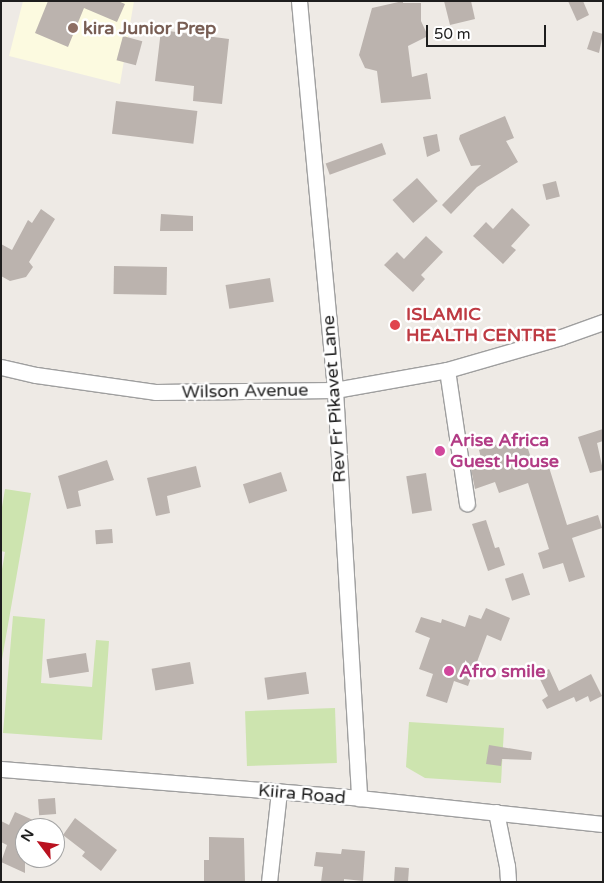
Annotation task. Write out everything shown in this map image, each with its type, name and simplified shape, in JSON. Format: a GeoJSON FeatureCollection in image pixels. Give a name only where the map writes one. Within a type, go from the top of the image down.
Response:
{"type":"FeatureCollection","features":[{"type":"Feature","properties":{"kind":"street","name":"Rev Fr Pikavet Lane"},"geometry":{"type":"LineString","coordinates":[[300,1],[335,390],[359,798]]}},
{"type":"Feature","properties":{"kind":"street","name":"Wilson Avenue"},"geometry":{"type":"LineString","coordinates":[[1,367],[36,375],[154,392],[335,390],[447,370],[561,338],[603,322]]}},
{"type":"Feature","properties":{"kind":"street"},"geometry":{"type":"LineString","coordinates":[[447,370],[467,504]]}},
{"type":"Feature","properties":{"kind":"street","name":"Kiira Road"},"geometry":{"type":"LineString","coordinates":[[1,770],[359,798],[603,824]]}},
{"type":"Feature","properties":{"kind":"street"},"geometry":{"type":"LineString","coordinates":[[269,882],[279,792]]}},
{"type":"Feature","properties":{"kind":"street"},"geometry":{"type":"LineString","coordinates":[[496,812],[507,866],[508,882]]}},
{"type":"Feature","properties":{"kind":"shaded area","name":"kira Junior Prep"},"geometry":{"type":"Polygon","coordinates":[[[23,1],[134,1],[120,84],[9,56],[23,1]]]}},
{"type":"Feature","properties":{"kind":"green space"},"geometry":{"type":"Polygon","coordinates":[[[5,489],[31,493],[1,665],[1,575],[5,552],[1,551],[1,513],[5,489]]]}},
{"type":"Feature","properties":{"kind":"green space"},"geometry":{"type":"Polygon","coordinates":[[[13,616],[45,619],[41,683],[92,687],[96,640],[109,641],[102,740],[3,733],[13,616]]]}},
{"type":"Feature","properties":{"kind":"green space"},"geometry":{"type":"Polygon","coordinates":[[[335,708],[337,763],[247,766],[245,711],[335,708]]]}},
{"type":"Feature","properties":{"kind":"green space"},"geometry":{"type":"Polygon","coordinates":[[[409,722],[504,728],[501,783],[425,778],[406,767],[409,722]]]}},
{"type":"Feature","properties":{"kind":"building"},"geometry":{"type":"Polygon","coordinates":[[[48,1],[118,1],[125,4],[117,22],[84,8],[68,47],[35,33],[48,1]]]}},
{"type":"Feature","properties":{"kind":"building"},"geometry":{"type":"Polygon","coordinates":[[[403,1],[403,3],[421,3],[421,21],[428,36],[408,46],[412,77],[427,73],[431,99],[381,103],[377,71],[365,68],[359,55],[372,8],[403,1]]]}},
{"type":"Feature","properties":{"kind":"building"},"geometry":{"type":"Polygon","coordinates":[[[444,1],[471,1],[475,19],[450,25],[444,1]]]}},
{"type":"Feature","properties":{"kind":"building"},"geometry":{"type":"Polygon","coordinates":[[[568,1],[583,1],[589,15],[577,21],[568,1]]]}},
{"type":"Feature","properties":{"kind":"building"},"geometry":{"type":"Polygon","coordinates":[[[161,30],[229,39],[222,104],[193,101],[194,86],[155,81],[161,30]]]}},
{"type":"Feature","properties":{"kind":"building"},"geometry":{"type":"Polygon","coordinates":[[[593,31],[603,34],[599,53],[587,49],[593,31]]]}},
{"type":"Feature","properties":{"kind":"building"},"geometry":{"type":"Polygon","coordinates":[[[123,36],[142,41],[136,65],[117,60],[123,36]]]}},
{"type":"Feature","properties":{"kind":"building"},"geometry":{"type":"Polygon","coordinates":[[[116,101],[197,111],[193,144],[112,134],[116,101]]]}},
{"type":"Feature","properties":{"kind":"building"},"geometry":{"type":"Polygon","coordinates":[[[505,116],[514,138],[506,141],[518,162],[477,187],[451,214],[442,205],[481,165],[471,166],[459,139],[460,135],[505,116]]]}},
{"type":"Feature","properties":{"kind":"building"},"geometry":{"type":"Polygon","coordinates":[[[437,134],[440,151],[427,157],[423,137],[437,134]]]}},
{"type":"Feature","properties":{"kind":"building"},"geometry":{"type":"Polygon","coordinates":[[[382,143],[386,154],[330,175],[326,164],[382,143]]]}},
{"type":"Feature","properties":{"kind":"building"},"geometry":{"type":"Polygon","coordinates":[[[417,178],[438,201],[413,223],[392,200],[417,178]]]}},
{"type":"Feature","properties":{"kind":"building"},"geometry":{"type":"Polygon","coordinates":[[[556,181],[560,197],[546,200],[542,184],[556,181]]]}},
{"type":"Feature","properties":{"kind":"building"},"geometry":{"type":"Polygon","coordinates":[[[512,208],[530,225],[511,246],[516,250],[503,264],[473,236],[486,222],[493,229],[512,208]]]}},
{"type":"Feature","properties":{"kind":"building"},"geometry":{"type":"Polygon","coordinates":[[[41,209],[55,219],[29,262],[33,267],[26,277],[10,281],[1,276],[1,244],[12,250],[28,220],[32,223],[41,209]]]}},
{"type":"Feature","properties":{"kind":"building"},"geometry":{"type":"Polygon","coordinates":[[[161,214],[193,216],[193,231],[160,231],[161,214]]]}},
{"type":"Feature","properties":{"kind":"building"},"geometry":{"type":"Polygon","coordinates":[[[426,236],[443,252],[421,275],[425,279],[413,292],[384,265],[397,252],[404,259],[426,236]]]}},
{"type":"Feature","properties":{"kind":"building"},"geometry":{"type":"Polygon","coordinates":[[[114,266],[167,267],[167,295],[114,294],[114,266]]]}},
{"type":"Feature","properties":{"kind":"building"},"geometry":{"type":"Polygon","coordinates":[[[270,278],[274,302],[229,309],[226,285],[270,278]]]}},
{"type":"Feature","properties":{"kind":"building"},"geometry":{"type":"Polygon","coordinates":[[[603,429],[603,441],[597,443],[603,470],[590,473],[578,437],[603,429]]]}},
{"type":"Feature","properties":{"kind":"building"},"geometry":{"type":"Polygon","coordinates":[[[524,436],[534,468],[548,464],[567,525],[598,515],[602,528],[572,538],[585,577],[569,582],[563,563],[543,569],[538,553],[549,549],[528,483],[499,493],[495,482],[475,489],[471,469],[483,465],[479,450],[524,436]]]}},
{"type":"Feature","properties":{"kind":"building"},"geometry":{"type":"Polygon","coordinates":[[[107,460],[114,480],[78,491],[81,506],[67,509],[58,476],[107,460]]]}},
{"type":"Feature","properties":{"kind":"building"},"geometry":{"type":"Polygon","coordinates":[[[196,466],[201,487],[167,496],[170,513],[156,516],[147,478],[196,466]]]}},
{"type":"Feature","properties":{"kind":"building"},"geometry":{"type":"Polygon","coordinates":[[[281,472],[287,491],[249,503],[243,484],[281,472]]]}},
{"type":"Feature","properties":{"kind":"building"},"geometry":{"type":"Polygon","coordinates":[[[426,473],[432,511],[412,514],[406,476],[426,473]]]}},
{"type":"Feature","properties":{"kind":"building"},"geometry":{"type":"Polygon","coordinates":[[[486,520],[495,548],[499,547],[505,565],[488,571],[472,524],[486,520]]]}},
{"type":"Feature","properties":{"kind":"building"},"geometry":{"type":"Polygon","coordinates":[[[112,529],[113,543],[96,544],[95,530],[112,529]]]}},
{"type":"Feature","properties":{"kind":"building"},"geometry":{"type":"Polygon","coordinates":[[[523,573],[530,595],[512,601],[505,579],[523,573]]]}},
{"type":"Feature","properties":{"kind":"building"},"geometry":{"type":"Polygon","coordinates":[[[486,608],[510,618],[501,641],[487,635],[468,686],[454,681],[447,703],[426,696],[433,674],[419,669],[430,638],[415,632],[421,617],[441,623],[442,619],[465,627],[469,615],[481,619],[486,608]]]}},
{"type":"Feature","properties":{"kind":"building"},"geometry":{"type":"Polygon","coordinates":[[[86,653],[89,672],[49,678],[46,659],[86,653]]]}},
{"type":"Feature","properties":{"kind":"building"},"geometry":{"type":"Polygon","coordinates":[[[190,662],[194,684],[155,690],[152,669],[190,662]]]}},
{"type":"Feature","properties":{"kind":"building"},"geometry":{"type":"Polygon","coordinates":[[[549,669],[559,691],[591,674],[602,696],[590,702],[588,696],[576,702],[574,697],[547,709],[542,700],[548,696],[538,675],[549,669]]]}},
{"type":"Feature","properties":{"kind":"building"},"geometry":{"type":"Polygon","coordinates":[[[306,672],[309,694],[267,700],[264,678],[306,672]]]}},
{"type":"Feature","properties":{"kind":"building"},"geometry":{"type":"Polygon","coordinates":[[[489,745],[532,752],[531,760],[502,759],[501,766],[486,764],[489,745]]]}},
{"type":"Feature","properties":{"kind":"building"},"geometry":{"type":"Polygon","coordinates":[[[55,798],[56,814],[39,815],[38,799],[55,798]]]}},
{"type":"Feature","properties":{"kind":"building"},"geometry":{"type":"Polygon","coordinates":[[[15,812],[28,818],[15,818],[15,868],[25,868],[25,873],[1,862],[7,845],[1,842],[1,821],[9,825],[15,812]]]}},
{"type":"Feature","properties":{"kind":"building"},"geometry":{"type":"Polygon","coordinates":[[[75,818],[117,850],[101,871],[82,856],[85,852],[65,837],[65,832],[75,818]]]}},
{"type":"Feature","properties":{"kind":"building"},"geometry":{"type":"Polygon","coordinates":[[[209,837],[244,838],[245,882],[204,882],[204,860],[209,860],[209,837]]]}},
{"type":"Feature","properties":{"kind":"building"},"geometry":{"type":"Polygon","coordinates":[[[342,849],[365,851],[363,881],[344,879],[344,882],[321,882],[323,867],[314,866],[316,852],[341,854],[342,849]]]}},
{"type":"Feature","properties":{"kind":"building"},"geometry":{"type":"Polygon","coordinates":[[[395,867],[409,868],[408,882],[394,882],[395,867]]]}},
{"type":"Feature","properties":{"kind":"place","name":"kira Junior Prep"},"geometry":{"type":"Point","coordinates":[73,28]}},
{"type":"Feature","properties":{"kind":"place","name":"ISLAMIC HEALTH CENTRE"},"geometry":{"type":"Point","coordinates":[395,325]}},
{"type":"Feature","properties":{"kind":"place","name":"Arise Africa Guest House"},"geometry":{"type":"Point","coordinates":[440,451]}},
{"type":"Feature","properties":{"kind":"place","name":"Afro smile"},"geometry":{"type":"Point","coordinates":[449,671]}}]}
